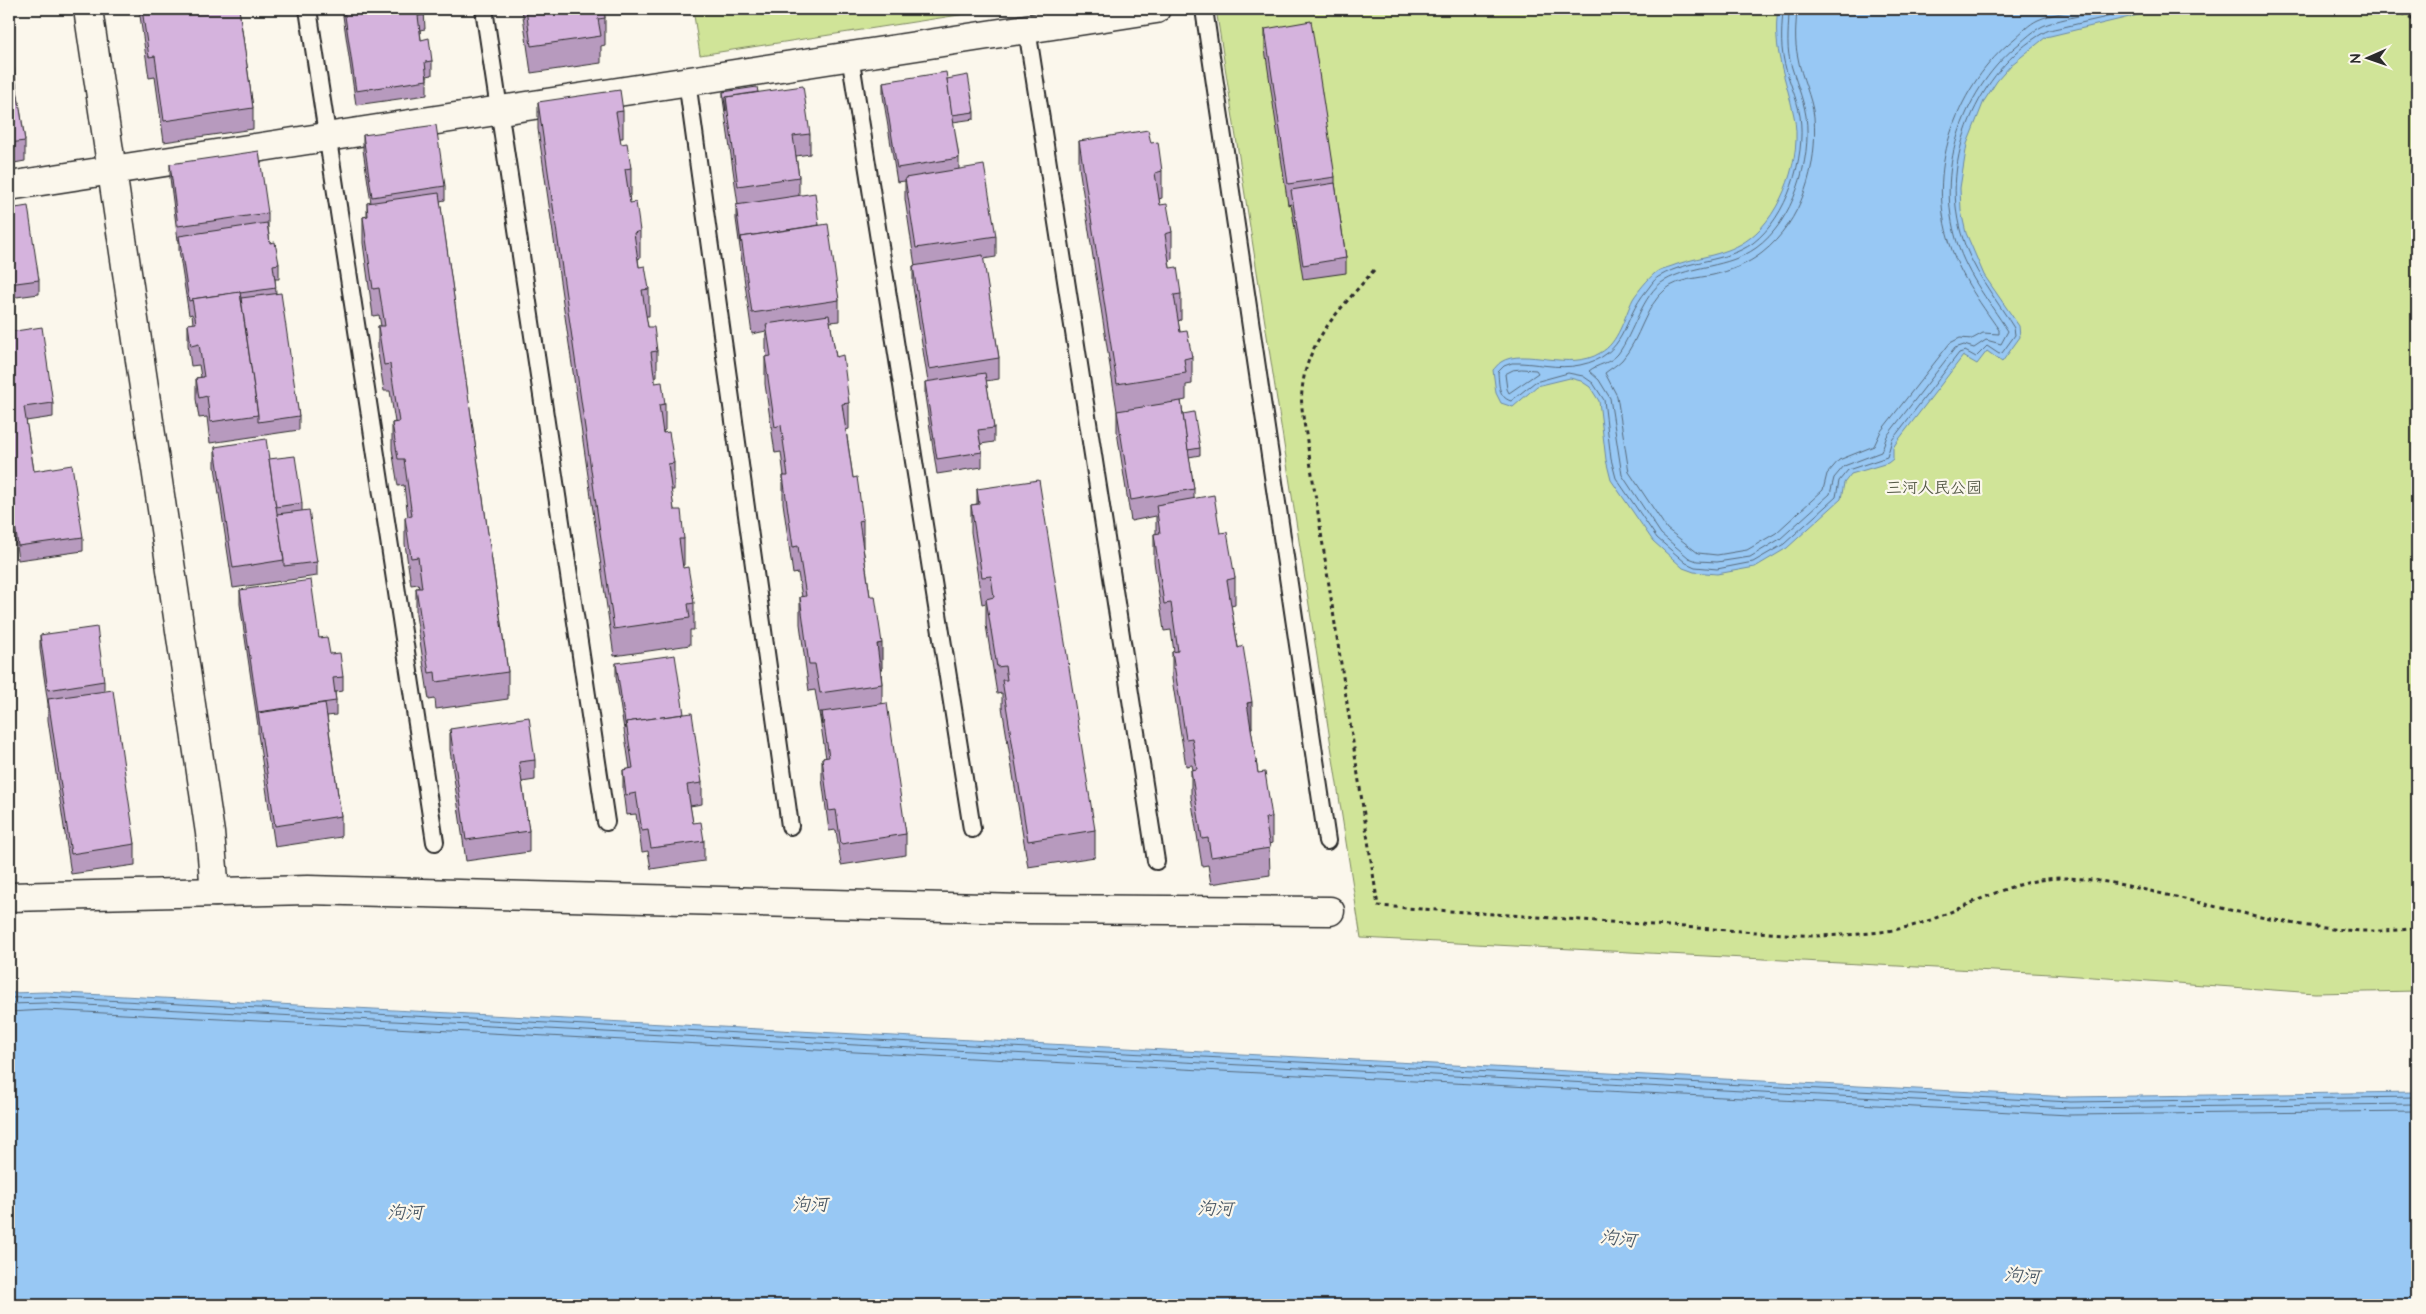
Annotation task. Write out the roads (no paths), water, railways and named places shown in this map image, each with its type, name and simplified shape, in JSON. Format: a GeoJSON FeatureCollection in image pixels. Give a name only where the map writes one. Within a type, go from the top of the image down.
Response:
{"type":"FeatureCollection","features":[{"type":"Feature","properties":{"kind":"street"},"geometry":{"type":"LineString","coordinates":[[88,9],[208,823],[215,892]]}},
{"type":"Feature","properties":{"kind":"street"},"geometry":{"type":"LineString","coordinates":[[9,186],[1156,9]]}},
{"type":"Feature","properties":{"kind":"street"},"geometry":{"type":"LineString","coordinates":[[9,897],[308,890],[1022,909],[1330,911]]}},
{"type":"Feature","properties":{"kind":"lane"},"geometry":{"type":"LineString","coordinates":[[308,9],[435,842]]}},
{"type":"Feature","properties":{"kind":"lane"},"geometry":{"type":"LineString","coordinates":[[484,9],[606,822]]}},
{"type":"Feature","properties":{"kind":"lane"},"geometry":{"type":"LineString","coordinates":[[1204,9],[1327,841]]}},
{"type":"Feature","properties":{"kind":"lane"},"geometry":{"type":"LineString","coordinates":[[1027,29],[1156,861]]}},
{"type":"Feature","properties":{"kind":"lane"},"geometry":{"type":"LineString","coordinates":[[850,56],[972,829]]}},
{"type":"Feature","properties":{"kind":"lane"},"geometry":{"type":"LineString","coordinates":[[686,81],[790,826]]}},
{"type":"Feature","properties":{"kind":"water"},"geometry":{"type":"Polygon","coordinates":[[[1778,9],[2163,9],[2046,37],[2011,65],[1997,81],[1984,101],[1967,144],[1960,188],[1961,211],[1966,233],[1984,275],[2019,326],[2020,337],[2002,362],[1987,351],[1977,364],[1963,356],[1896,443],[1893,448],[1893,459],[1888,463],[1851,474],[1844,483],[1841,499],[1787,548],[1755,567],[1717,574],[1694,572],[1683,568],[1653,541],[1611,480],[1606,460],[1599,401],[1590,387],[1581,381],[1570,378],[1537,386],[1513,407],[1501,403],[1496,393],[1493,370],[1501,362],[1511,358],[1575,360],[1588,358],[1600,353],[1612,343],[1633,299],[1649,278],[1661,270],[1732,249],[1750,238],[1772,214],[1787,183],[1795,148],[1796,131],[1778,51],[1778,9]]]}},
{"type":"Feature","properties":{"kind":"water","name":"泃河"},"geometry":{"type":"Polygon","coordinates":[[[46,992],[2070,1097],[2417,1092],[2417,1305],[9,1305],[9,993],[46,992]]]}},
{"type":"Feature","properties":{"kind":"park label","name":"三河人民公园"},"geometry":{"type":"Point","coordinates":[1934,488]}}]}
